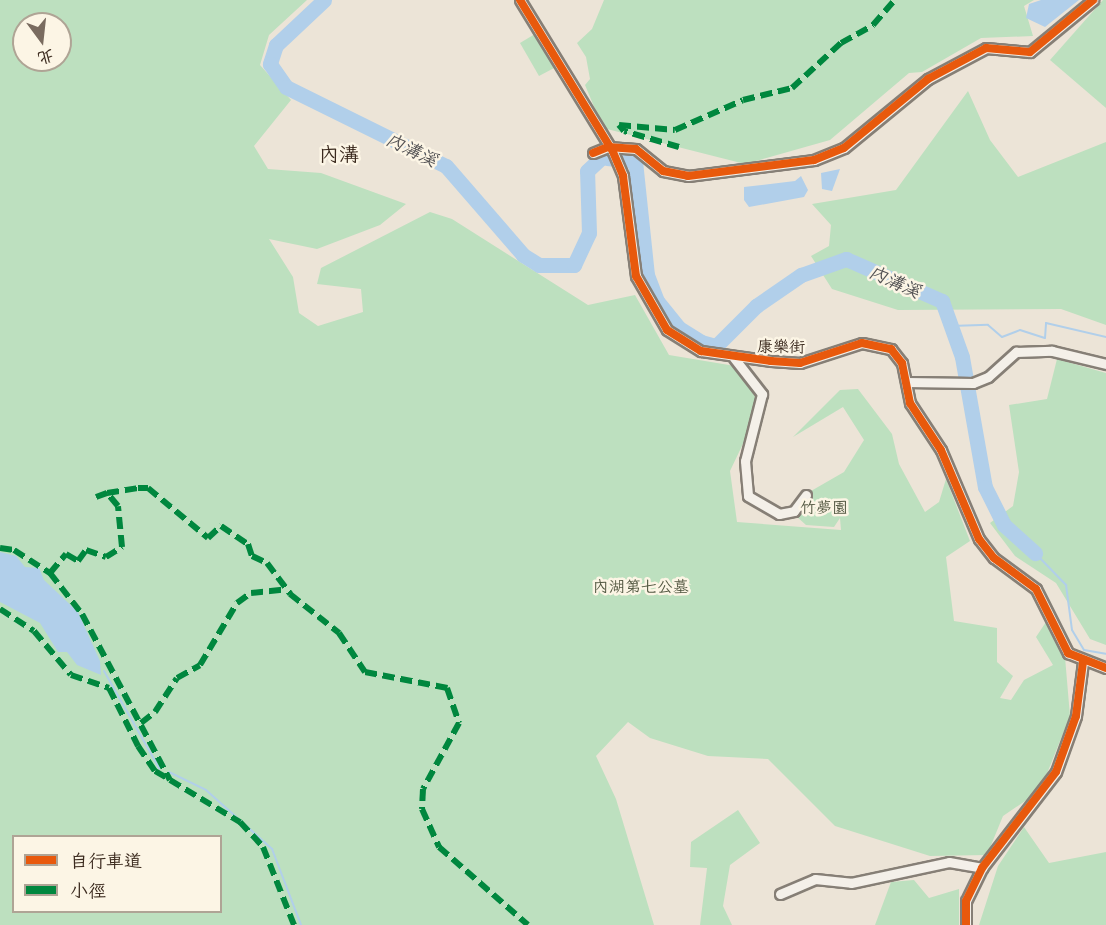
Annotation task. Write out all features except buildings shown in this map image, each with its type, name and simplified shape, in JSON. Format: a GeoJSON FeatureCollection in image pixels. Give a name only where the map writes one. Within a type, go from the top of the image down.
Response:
{"type":"FeatureCollection","features":[{"type":"Feature","properties":{"kind":"street"},"geometry":{"type":"LineString","coordinates":[[520,0],[611,150]]}},
{"type":"Feature","properties":{"kind":"street"},"geometry":{"type":"LineString","coordinates":[[592,153],[636,149],[663,171],[688,176],[814,160],[844,148],[921,84],[986,48],[1030,52],[1093,0]]}},
{"type":"Feature","properties":{"kind":"street","name":"康樂街"},"geometry":{"type":"LineString","coordinates":[[611,150],[618,164],[636,276],[652,309],[680,340],[734,358],[800,363],[878,343],[902,363],[910,402],[941,450],[964,513],[994,558],[1036,589],[1068,653],[1083,663]]}},
{"type":"Feature","properties":{"kind":"street"},"geometry":{"type":"LineString","coordinates":[[907,382],[973,383],[988,377],[1016,352],[1052,351],[1106,364]]}},
{"type":"Feature","properties":{"kind":"street"},"geometry":{"type":"LineString","coordinates":[[734,358],[762,394],[745,461],[748,496],[779,514],[794,511],[806,495]]}},
{"type":"Feature","properties":{"kind":"street"},"geometry":{"type":"LineString","coordinates":[[966,925],[966,901],[982,868],[1056,772],[1076,716],[1083,663],[1106,668]]}},
{"type":"Feature","properties":{"kind":"street"},"geometry":{"type":"LineString","coordinates":[[780,894],[815,879],[851,883],[949,862],[982,868]]}},
{"type":"Feature","properties":{"kind":"green space"},"geometry":{"type":"Polygon","coordinates":[[[0,0],[307,0],[269,35],[260,65],[291,100],[254,146],[268,169],[321,173],[406,204],[380,225],[317,249],[269,239],[293,277],[299,313],[318,326],[363,312],[361,289],[317,284],[321,268],[430,212],[452,219],[588,305],[635,295],[669,355],[735,366],[761,406],[730,471],[737,522],[841,530],[840,518],[834,527],[806,525],[796,516],[811,491],[844,472],[864,440],[843,407],[793,437],[840,390],[858,389],[892,434],[899,464],[925,512],[939,502],[946,479],[970,541],[946,557],[954,621],[997,628],[997,662],[1013,676],[1000,698],[1011,700],[1024,680],[1053,665],[1036,637],[1048,619],[1065,657],[1070,716],[1040,791],[1003,816],[987,855],[930,856],[835,826],[768,759],[708,756],[650,738],[628,722],[596,756],[616,799],[654,925],[0,925],[0,0]]]}},
{"type":"Feature","properties":{"kind":"green space"},"geometry":{"type":"Polygon","coordinates":[[[604,0],[1034,0],[1024,6],[1033,36],[981,38],[922,72],[909,73],[830,140],[745,164],[603,128],[585,85],[590,79],[586,57],[577,43],[592,29],[604,0]]]}},
{"type":"Feature","properties":{"kind":"green space"},"geometry":{"type":"Polygon","coordinates":[[[1103,0],[1106,0],[1106,108],[1050,60],[1103,0]]]}},
{"type":"Feature","properties":{"kind":"green space"},"geometry":{"type":"Polygon","coordinates":[[[535,34],[556,67],[539,76],[520,43],[535,34]]]}},
{"type":"Feature","properties":{"kind":"green space"},"geometry":{"type":"Polygon","coordinates":[[[968,91],[990,140],[1018,177],[1106,142],[1106,325],[1061,309],[898,310],[832,289],[811,256],[829,246],[831,225],[812,204],[896,190],[968,91]]]}},
{"type":"Feature","properties":{"kind":"green space"},"geometry":{"type":"Polygon","coordinates":[[[1057,359],[1106,373],[1106,645],[1090,639],[1056,583],[1015,556],[990,523],[1013,506],[1019,472],[1009,405],[1047,399],[1057,359]]]}},
{"type":"Feature","properties":{"kind":"green space"},"geometry":{"type":"Polygon","coordinates":[[[738,810],[760,843],[730,865],[723,906],[732,925],[700,925],[707,868],[690,867],[691,842],[738,810]]]}},
{"type":"Feature","properties":{"kind":"green space"},"geometry":{"type":"Polygon","coordinates":[[[1024,827],[1049,863],[1106,852],[1106,925],[979,925],[998,866],[1024,827]]]}},
{"type":"Feature","properties":{"kind":"green space"},"geometry":{"type":"Polygon","coordinates":[[[914,880],[929,898],[959,889],[959,925],[875,925],[891,882],[914,880]]]}},
{"type":"Feature","properties":{"kind":"water"},"geometry":{"type":"Polygon","coordinates":[[[1041,0],[1079,0],[1045,27],[1026,18],[1029,4],[1041,0]]]}},
{"type":"Feature","properties":{"kind":"water"},"geometry":{"type":"Polygon","coordinates":[[[840,169],[832,191],[822,189],[821,173],[840,169]]]}},
{"type":"Feature","properties":{"kind":"water"},"geometry":{"type":"Polygon","coordinates":[[[801,176],[808,190],[804,197],[749,207],[744,200],[744,187],[795,181],[801,176]]]}},
{"type":"Feature","properties":{"kind":"water"},"geometry":{"type":"Polygon","coordinates":[[[0,552],[16,556],[25,567],[39,568],[44,580],[78,612],[100,661],[101,675],[77,665],[67,652],[58,652],[40,623],[0,602],[0,552]]]}},
{"type":"Feature","properties":{"kind":"waterway","name":"內溝溪"},"geometry":{"type":"LineString","coordinates":[[324,0],[276,45],[270,64],[286,87],[446,166],[523,255],[539,265],[574,265],[589,233],[587,171],[601,158]]}},
{"type":"Feature","properties":{"kind":"waterway","name":"內溝溪"},"geometry":{"type":"LineString","coordinates":[[607,158],[635,161],[647,275],[657,301],[679,328],[701,342],[716,346],[756,306],[801,275],[846,259],[942,301],[962,357],[985,487],[1004,525],[1035,553]]}},
{"type":"Feature","properties":{"kind":"waterway"},"geometry":{"type":"LineString","coordinates":[[951,326],[988,325],[1002,337],[1020,330],[1045,338],[1046,323],[1106,337]]}},
{"type":"Feature","properties":{"kind":"waterway","name":"內溝溪"},"geometry":{"type":"LineString","coordinates":[[1035,553],[1066,585],[1072,630],[1084,650],[1106,654]]}},
{"type":"Feature","properties":{"kind":"waterway"},"geometry":{"type":"LineString","coordinates":[[104,671],[159,768]]}},
{"type":"Feature","properties":{"kind":"waterway"},"geometry":{"type":"LineString","coordinates":[[169,772],[206,790],[272,849],[301,925]]}},
{"type":"Feature","properties":{"kind":"marked path"},"geometry":{"type":"LineString","coordinates":[[679,147],[624,131],[619,125],[675,130],[743,100],[792,88],[841,43],[873,25],[895,0]]}},
{"type":"Feature","properties":{"kind":"marked path"},"geometry":{"type":"LineString","coordinates":[[0,548],[14,550],[50,573],[66,554],[78,561],[86,550],[106,557],[122,547],[118,506],[107,493],[138,488],[148,488],[208,538],[221,526],[248,544],[252,556],[267,563],[290,594],[339,633],[365,672],[447,688],[459,723],[423,789],[422,809],[439,847],[528,925]]}},
{"type":"Feature","properties":{"kind":"marked path"},"geometry":{"type":"LineString","coordinates":[[96,497],[107,493]]}},
{"type":"Feature","properties":{"kind":"marked path"},"geometry":{"type":"LineString","coordinates":[[50,573],[82,614],[170,780],[240,822],[263,847],[294,925]]}},
{"type":"Feature","properties":{"kind":"marked path"},"geometry":{"type":"LineString","coordinates":[[141,723],[155,712],[177,678],[200,665],[237,603],[251,593],[287,589]]}},
{"type":"Feature","properties":{"kind":"marked path"},"geometry":{"type":"LineString","coordinates":[[0,609],[34,631],[71,675],[109,688],[138,746],[155,771],[167,778]]}},
{"type":"Feature","properties":{"kind":"cycle path"},"geometry":{"type":"LineString","coordinates":[[520,0],[613,152],[623,176],[636,276],[667,330],[701,351],[771,361],[800,363],[862,343],[891,349],[902,363],[910,403],[941,450],[979,539],[994,558],[1036,589],[1068,653],[1106,668]]}},
{"type":"Feature","properties":{"kind":"cycle path"},"geometry":{"type":"LineString","coordinates":[[593,153],[608,147],[636,149],[663,171],[688,176],[814,160],[844,148],[928,79],[986,48],[1030,52],[1093,0]]}},
{"type":"Feature","properties":{"kind":"cycle path"},"geometry":{"type":"LineString","coordinates":[[966,925],[966,901],[982,868],[1056,772],[1076,716],[1083,662]]}},
{"type":"Feature","properties":{"kind":"district","name":"內溝"},"geometry":{"type":"Point","coordinates":[339,153]}},
{"type":"Feature","properties":{"kind":"park label","name":"竹夢園"},"geometry":{"type":"Point","coordinates":[824,507]}},
{"type":"Feature","properties":{"kind":"park label","name":"內湖第七公墓"},"geometry":{"type":"Point","coordinates":[641,586]}}]}
